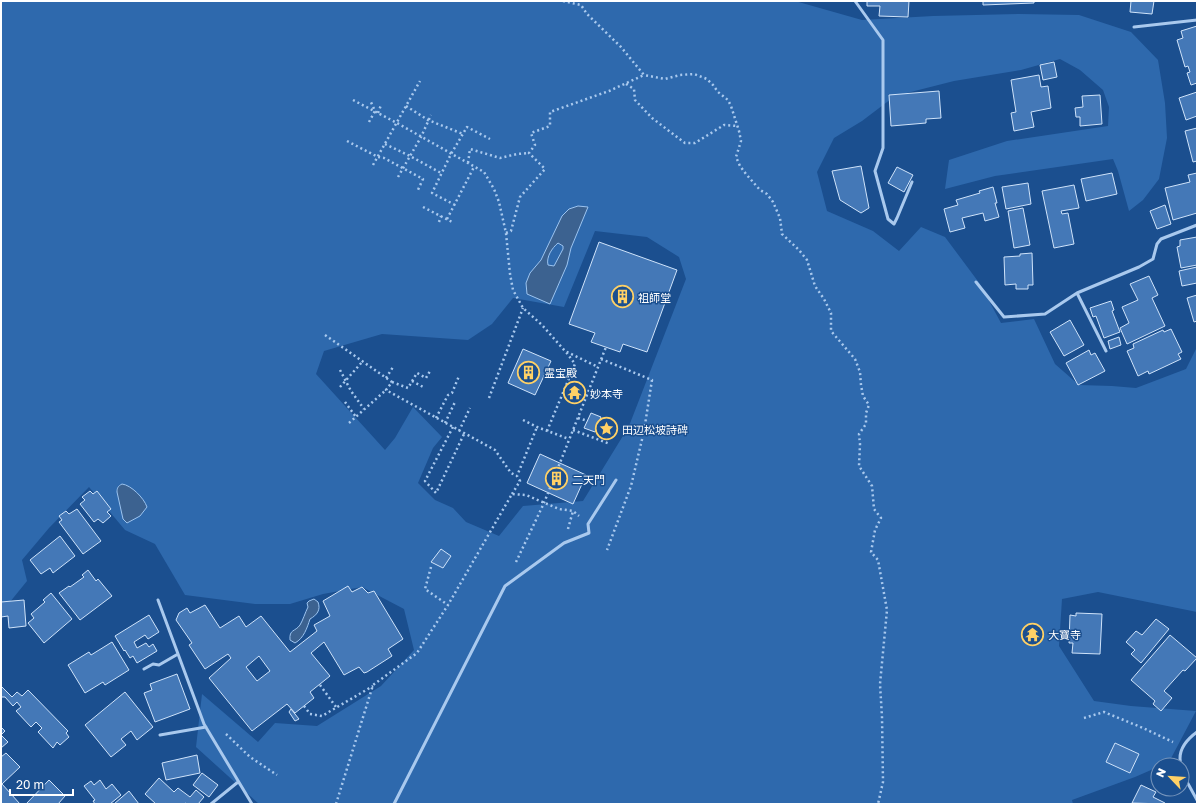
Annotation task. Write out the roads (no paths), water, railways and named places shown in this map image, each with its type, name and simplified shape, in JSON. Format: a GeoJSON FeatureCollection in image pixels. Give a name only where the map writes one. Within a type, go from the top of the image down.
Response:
{"type":"FeatureCollection","features":[{"type":"Feature","properties":{"kind":"lane"},"geometry":{"type":"LineString","coordinates":[[855,1],[883,40],[883,148],[875,172],[888,219],[894,224],[912,182]]}},
{"type":"Feature","properties":{"kind":"lane"},"geometry":{"type":"LineString","coordinates":[[1134,26],[1197,20]]}},
{"type":"Feature","properties":{"kind":"lane"},"geometry":{"type":"LineString","coordinates":[[976,282],[1004,317],[1045,314],[1077,293],[1139,267],[1153,259],[1161,239],[1197,225]]}},
{"type":"Feature","properties":{"kind":"lane"},"geometry":{"type":"LineString","coordinates":[[1077,293],[1106,351]]}},
{"type":"Feature","properties":{"kind":"lane"},"geometry":{"type":"LineString","coordinates":[[394,804],[505,586],[564,543],[589,533],[588,524],[616,480]]}},
{"type":"Feature","properties":{"kind":"lane"},"geometry":{"type":"LineString","coordinates":[[158,600],[206,727],[252,804]]}},
{"type":"Feature","properties":{"kind":"lane"},"geometry":{"type":"LineString","coordinates":[[144,669],[153,664],[159,665],[178,654]]}},
{"type":"Feature","properties":{"kind":"lane"},"geometry":{"type":"LineString","coordinates":[[160,735],[206,727]]}},
{"type":"Feature","properties":{"kind":"lane"},"geometry":{"type":"LineString","coordinates":[[1180,757],[1182,747],[1190,737],[1197,732]]}},
{"type":"Feature","properties":{"kind":"lane"},"geometry":{"type":"LineString","coordinates":[[211,804],[238,782]]}},
{"type":"Feature","properties":{"kind":"lane"},"geometry":{"type":"LineString","coordinates":[[1190,787],[1197,800]]}},
{"type":"Feature","properties":{"kind":"place","name":"祖師堂"},"geometry":{"type":"Point","coordinates":[623,297]}},
{"type":"Feature","properties":{"kind":"place","name":"霊宝殿"},"geometry":{"type":"Point","coordinates":[529,372]}},
{"type":"Feature","properties":{"kind":"place","name":"妙本寺"},"geometry":{"type":"Point","coordinates":[574,393]}},
{"type":"Feature","properties":{"kind":"place","name":"田辺松坡詩碑"},"geometry":{"type":"Point","coordinates":[607,429]}},
{"type":"Feature","properties":{"kind":"place","name":"二天門"},"geometry":{"type":"Point","coordinates":[556,479]}},
{"type":"Feature","properties":{"kind":"place","name":"大寶寺"},"geometry":{"type":"Point","coordinates":[1032,634]}}]}
